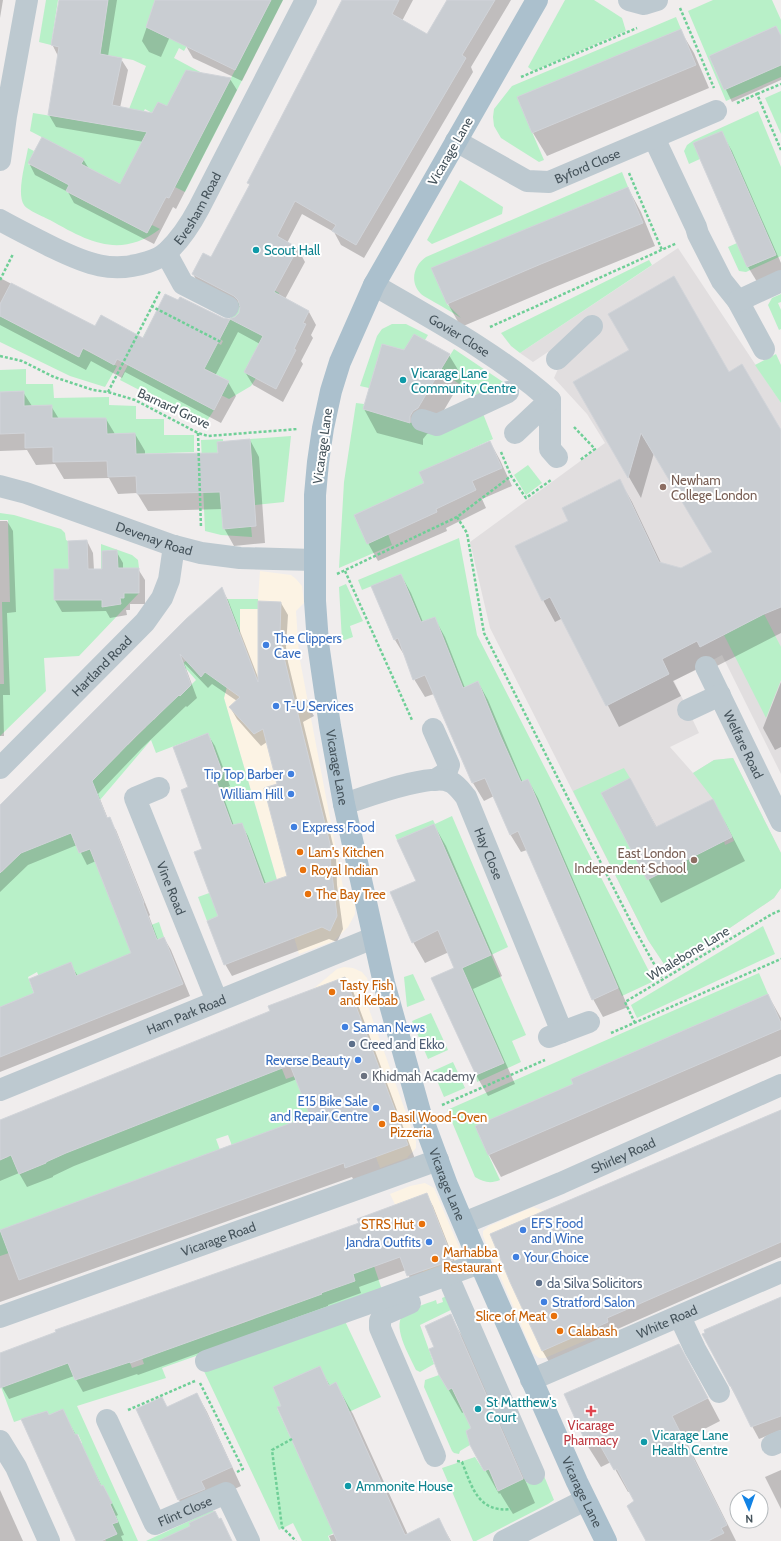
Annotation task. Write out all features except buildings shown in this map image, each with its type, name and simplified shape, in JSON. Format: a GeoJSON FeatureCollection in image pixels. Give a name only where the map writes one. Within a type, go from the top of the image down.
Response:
{"type":"FeatureCollection","features":[{"type":"Feature","properties":{"kind":"main road","name":"Vicarage Lane"},"geometry":{"type":"LineString","coordinates":[[537,0],[374,285],[340,362],[331,391],[323,428],[315,495],[315,583],[318,643],[330,726],[344,804],[384,984],[420,1112],[482,1269],[585,1500],[606,1541]]}},
{"type":"Feature","properties":{"kind":"street"},"geometry":{"type":"LineString","coordinates":[[0,160],[6,116],[27,0]]}},
{"type":"Feature","properties":{"kind":"street","name":"Evesham Road"},"geometry":{"type":"LineString","coordinates":[[0,220],[23,234],[83,262],[99,266],[137,266],[160,257],[186,232],[200,208],[306,0]]}},
{"type":"Feature","properties":{"kind":"street"},"geometry":{"type":"LineString","coordinates":[[629,0],[644,4],[657,0]]}},
{"type":"Feature","properties":{"kind":"street","name":"Byford Close"},"geometry":{"type":"LineString","coordinates":[[456,141],[527,181],[549,182],[579,160],[621,152],[654,138],[684,117],[719,110]]}},
{"type":"Feature","properties":{"kind":"street"},"geometry":{"type":"LineString","coordinates":[[654,138],[698,234],[722,281],[738,301],[764,348]]}},
{"type":"Feature","properties":{"kind":"street"},"geometry":{"type":"LineString","coordinates":[[160,257],[183,284],[228,307]]}},
{"type":"Feature","properties":{"kind":"street"},"geometry":{"type":"LineString","coordinates":[[738,301],[781,281]]}},
{"type":"Feature","properties":{"kind":"street","name":"Govier Close"},"geometry":{"type":"LineString","coordinates":[[374,285],[467,339],[529,382],[550,400]]}},
{"type":"Feature","properties":{"kind":"street"},"geometry":{"type":"LineString","coordinates":[[557,359],[592,326]]}},
{"type":"Feature","properties":{"kind":"street"},"geometry":{"type":"LineString","coordinates":[[422,420],[437,424],[508,392]]}},
{"type":"Feature","properties":{"kind":"street"},"geometry":{"type":"LineString","coordinates":[[515,433],[550,400]]}},
{"type":"Feature","properties":{"kind":"street"},"geometry":{"type":"LineString","coordinates":[[550,400],[550,449],[557,457]]}},
{"type":"Feature","properties":{"kind":"street","name":"Devenay Road"},"geometry":{"type":"LineString","coordinates":[[0,486],[26,493],[174,546],[201,553],[240,558],[314,560]]}},
{"type":"Feature","properties":{"kind":"street","name":"Hartland Road"},"geometry":{"type":"LineString","coordinates":[[0,768],[145,622],[162,598],[169,580],[174,546]]}},
{"type":"Feature","properties":{"kind":"street","name":"Welfare Road"},"geometry":{"type":"LineString","coordinates":[[706,667],[781,821]]}},
{"type":"Feature","properties":{"kind":"street"},"geometry":{"type":"LineString","coordinates":[[688,710],[720,695]]}},
{"type":"Feature","properties":{"kind":"street"},"geometry":{"type":"LineString","coordinates":[[433,729],[449,765],[446,773],[435,780]]}},
{"type":"Feature","properties":{"kind":"street","name":"Hay Close"},"geometry":{"type":"LineString","coordinates":[[344,804],[425,780],[450,781],[460,788],[466,797],[553,1043]]}},
{"type":"Feature","properties":{"kind":"street","name":"Vine Road"},"geometry":{"type":"LineString","coordinates":[[159,788],[135,798],[217,1002]]}},
{"type":"Feature","properties":{"kind":"street","name":"Ham Park Road"},"geometry":{"type":"LineString","coordinates":[[0,1090],[373,938]]}},
{"type":"Feature","properties":{"kind":"street"},"geometry":{"type":"LineString","coordinates":[[553,1043],[589,1022]]}},
{"type":"Feature","properties":{"kind":"street","name":"Shirley Road"},"geometry":{"type":"LineString","coordinates":[[464,1223],[561,1183],[781,1085]]}},
{"type":"Feature","properties":{"kind":"street","name":"Vicarage Road"},"geometry":{"type":"LineString","coordinates":[[0,1317],[438,1160]]}},
{"type":"Feature","properties":{"kind":"street"},"geometry":{"type":"LineString","coordinates":[[436,1456],[380,1328],[380,1321],[383,1315],[413,1301],[452,1286],[482,1269]]}},
{"type":"Feature","properties":{"kind":"street"},"geometry":{"type":"LineString","coordinates":[[206,1361],[381,1300],[482,1269]]}},
{"type":"Feature","properties":{"kind":"street","name":"White Road"},"geometry":{"type":"LineString","coordinates":[[531,1380],[680,1317],[781,1272]]}},
{"type":"Feature","properties":{"kind":"street"},"geometry":{"type":"LineString","coordinates":[[452,1286],[534,1474]]}},
{"type":"Feature","properties":{"kind":"street"},"geometry":{"type":"LineString","coordinates":[[680,1317],[695,1349],[719,1392]]}},
{"type":"Feature","properties":{"kind":"street","name":"Flint Close"},"geometry":{"type":"LineString","coordinates":[[107,1420],[155,1524],[226,1492],[249,1541]]}},
{"type":"Feature","properties":{"kind":"street"},"geometry":{"type":"LineString","coordinates":[[0,1441],[16,1467],[49,1541]]}},
{"type":"Feature","properties":{"kind":"street"},"geometry":{"type":"LineString","coordinates":[[504,1541],[585,1500]]}},
{"type":"Feature","properties":{"kind":"path"},"geometry":{"type":"LineString","coordinates":[[678,5],[719,110],[781,84]]}},
{"type":"Feature","properties":{"kind":"path"},"geometry":{"type":"LineString","coordinates":[[489,85],[502,85],[638,28]]}},
{"type":"Feature","properties":{"kind":"path"},"geometry":{"type":"LineString","coordinates":[[757,94],[781,150]]}},
{"type":"Feature","properties":{"kind":"path"},"geometry":{"type":"LineString","coordinates":[[621,152],[662,250]]}},
{"type":"Feature","properties":{"kind":"path"},"geometry":{"type":"LineString","coordinates":[[0,280],[23,234]]}},
{"type":"Feature","properties":{"kind":"path"},"geometry":{"type":"LineString","coordinates":[[467,339],[482,330],[698,234]]}},
{"type":"Feature","properties":{"kind":"path"},"geometry":{"type":"LineString","coordinates":[[108,392],[166,280],[160,257]]}},
{"type":"Feature","properties":{"kind":"path"},"geometry":{"type":"LineString","coordinates":[[152,306],[221,342]]}},
{"type":"Feature","properties":{"kind":"path","name":"Barnard Grove"},"geometry":{"type":"LineString","coordinates":[[0,356],[22,361],[54,377],[93,390],[108,392],[136,400],[198,433],[208,436],[323,428]]}},
{"type":"Feature","properties":{"kind":"path"},"geometry":{"type":"LineString","coordinates":[[198,433],[201,553]]}},
{"type":"Feature","properties":{"kind":"path"},"geometry":{"type":"LineString","coordinates":[[315,583],[345,571],[457,517],[511,476]]}},
{"type":"Feature","properties":{"kind":"path"},"geometry":{"type":"LineString","coordinates":[[457,517],[467,533],[484,633],[634,928],[663,980]]}},
{"type":"Feature","properties":{"kind":"path"},"geometry":{"type":"LineString","coordinates":[[345,571],[413,721]]}},
{"type":"Feature","properties":{"kind":"path","name":"Whalebone Lane"},"geometry":{"type":"LineString","coordinates":[[781,910],[625,1002],[635,1023],[781,959]]}},
{"type":"Feature","properties":{"kind":"path"},"geometry":{"type":"LineString","coordinates":[[440,1106],[553,1043]]}},
{"type":"Feature","properties":{"kind":"path"},"geometry":{"type":"LineString","coordinates":[[107,1420],[198,1380],[243,1469],[220,1480],[226,1492]]}},
{"type":"Feature","properties":{"kind":"path"},"geometry":{"type":"LineString","coordinates":[[292,1440],[272,1450],[282,1527],[296,1541]]}},
{"type":"Feature","properties":{"kind":"path"},"geometry":{"type":"LineString","coordinates":[[436,1456],[462,1462],[479,1499],[488,1507],[502,1510],[513,1509]]}},
{"type":"Feature","properties":{"kind":"shaded area","name":"Newham College London"},"geometry":{"type":"Polygon","coordinates":[[[678,248],[781,403],[781,774],[722,655],[674,681],[699,733],[670,747],[693,773],[714,760],[733,758],[781,853],[781,888],[774,898],[668,970],[648,940],[490,628],[470,542],[605,443],[587,414],[554,378],[561,362],[548,352],[533,362],[520,353],[678,248]]]}},
{"type":"Feature","properties":{"kind":"shaded area"},"geometry":{"type":"Polygon","coordinates":[[[260,571],[291,575],[302,586],[304,603],[296,611],[299,655],[344,892],[355,897],[355,914],[348,927],[334,941],[299,954],[224,698],[240,639],[227,599],[258,599],[260,571]]]}},
{"type":"Feature","properties":{"kind":"shaded area"},"geometry":{"type":"Polygon","coordinates":[[[344,967],[353,968],[362,972],[367,978],[370,987],[365,998],[416,1141],[416,1148],[407,1158],[380,1168],[313,989],[337,969],[344,967]]]}},
{"type":"Feature","properties":{"kind":"shaded area"},"geometry":{"type":"Polygon","coordinates":[[[425,1183],[434,1188],[462,1254],[462,1258],[460,1261],[425,1277],[403,1221],[390,1194],[410,1186],[425,1183]]]}},
{"type":"Feature","properties":{"kind":"shaded area"},"geometry":{"type":"Polygon","coordinates":[[[533,1207],[545,1211],[586,1328],[591,1338],[545,1358],[539,1358],[533,1353],[483,1236],[483,1231],[489,1226],[533,1207]]]}},
{"type":"Feature","properties":{"kind":"green space"},"geometry":{"type":"Polygon","coordinates":[[[46,0],[58,0],[51,45],[39,42],[46,0]]]}},
{"type":"Feature","properties":{"kind":"green space"},"geometry":{"type":"Polygon","coordinates":[[[108,0],[155,0],[146,27],[160,34],[174,0],[190,40],[184,51],[179,48],[174,58],[202,73],[197,83],[183,76],[172,97],[181,113],[158,102],[152,113],[145,109],[140,119],[170,136],[153,201],[81,164],[84,159],[30,131],[33,113],[119,127],[129,109],[146,66],[133,60],[79,50],[101,48],[105,24],[83,20],[85,8],[106,12],[108,0]]]}},
{"type":"Feature","properties":{"kind":"green space"},"geometry":{"type":"Polygon","coordinates":[[[271,0],[283,0],[185,192],[175,187],[271,0]]]}},
{"type":"Feature","properties":{"kind":"green space"},"geometry":{"type":"Polygon","coordinates":[[[565,0],[594,0],[622,18],[626,31],[533,71],[528,67],[565,0]]]}},
{"type":"Feature","properties":{"kind":"green space"},"geometry":{"type":"Polygon","coordinates":[[[713,0],[772,0],[781,20],[781,36],[776,26],[709,56],[724,90],[781,65],[781,77],[726,101],[688,11],[713,0]]]}},
{"type":"Feature","properties":{"kind":"green space"},"geometry":{"type":"Polygon","coordinates":[[[676,17],[681,29],[517,97],[544,160],[539,162],[501,138],[494,126],[494,109],[512,86],[676,17]]]}},
{"type":"Feature","properties":{"kind":"green space"},"geometry":{"type":"Polygon","coordinates":[[[781,91],[781,134],[765,98],[781,91]]]}},
{"type":"Feature","properties":{"kind":"green space"},"geometry":{"type":"Polygon","coordinates":[[[758,111],[781,167],[781,256],[746,272],[739,271],[728,247],[737,243],[748,267],[776,255],[700,159],[689,164],[684,151],[687,145],[694,140],[758,111]]]}},
{"type":"Feature","properties":{"kind":"green space"},"geometry":{"type":"Polygon","coordinates":[[[28,148],[34,151],[28,164],[70,185],[67,192],[147,233],[152,225],[160,229],[145,238],[131,243],[118,245],[105,244],[78,235],[28,209],[22,200],[21,185],[28,148]]]}},
{"type":"Feature","properties":{"kind":"green space"},"geometry":{"type":"Polygon","coordinates":[[[622,172],[628,187],[432,269],[447,304],[461,318],[424,296],[417,289],[414,274],[418,264],[426,257],[622,172]]]}},
{"type":"Feature","properties":{"kind":"green space"},"geometry":{"type":"Polygon","coordinates":[[[460,180],[503,207],[502,214],[432,244],[427,240],[460,180]]]}},
{"type":"Feature","properties":{"kind":"green space"},"geometry":{"type":"Polygon","coordinates":[[[649,260],[652,265],[520,353],[511,346],[501,333],[649,260]]]}},
{"type":"Feature","properties":{"kind":"green space"},"geometry":{"type":"Polygon","coordinates":[[[251,278],[279,293],[275,301],[265,296],[248,328],[263,336],[256,378],[251,386],[229,399],[221,395],[229,381],[143,337],[157,311],[221,345],[223,341],[220,339],[251,278]]]}},
{"type":"Feature","properties":{"kind":"green space"},"geometry":{"type":"Polygon","coordinates":[[[781,294],[781,302],[778,303],[781,310],[781,329],[779,330],[768,305],[772,298],[781,294]]]}},
{"type":"Feature","properties":{"kind":"green space"},"geometry":{"type":"Polygon","coordinates":[[[0,316],[78,357],[83,349],[117,366],[105,387],[70,376],[0,342],[0,316]]]}},
{"type":"Feature","properties":{"kind":"green space"},"geometry":{"type":"Polygon","coordinates":[[[392,324],[406,324],[428,335],[425,340],[404,350],[382,344],[369,388],[360,386],[377,336],[382,329],[392,324]]]}},
{"type":"Feature","properties":{"kind":"green space"},"geometry":{"type":"Polygon","coordinates":[[[454,349],[506,384],[476,395],[440,371],[454,349]]]}},
{"type":"Feature","properties":{"kind":"green space"},"geometry":{"type":"Polygon","coordinates":[[[776,354],[781,365],[781,403],[755,365],[776,354]]]}},
{"type":"Feature","properties":{"kind":"green space"},"geometry":{"type":"Polygon","coordinates":[[[128,365],[214,410],[205,424],[120,380],[128,365]]]}},
{"type":"Feature","properties":{"kind":"green space"},"geometry":{"type":"Polygon","coordinates":[[[26,369],[26,384],[53,384],[54,398],[109,397],[109,405],[136,406],[136,419],[164,419],[164,435],[194,435],[194,452],[136,454],[135,433],[107,434],[106,418],[52,419],[51,405],[24,406],[24,391],[0,392],[0,370],[26,369]]]}},
{"type":"Feature","properties":{"kind":"green space"},"geometry":{"type":"Polygon","coordinates":[[[356,403],[364,404],[363,409],[440,431],[482,411],[493,439],[420,472],[424,483],[354,515],[367,543],[388,534],[392,545],[339,568],[344,482],[356,403]]]}},
{"type":"Feature","properties":{"kind":"green space"},"geometry":{"type":"Polygon","coordinates":[[[291,436],[284,502],[255,505],[250,439],[291,436]]]}},
{"type":"Feature","properties":{"kind":"green space"},"geometry":{"type":"Polygon","coordinates":[[[223,439],[223,441],[217,442],[223,528],[251,526],[252,537],[221,535],[205,531],[201,440],[223,439]]]}},
{"type":"Feature","properties":{"kind":"green space"},"geometry":{"type":"Polygon","coordinates":[[[528,465],[542,483],[526,495],[514,475],[528,465]]]}},
{"type":"Feature","properties":{"kind":"green space"},"geometry":{"type":"Polygon","coordinates":[[[0,513],[14,515],[61,529],[65,533],[66,540],[68,541],[69,569],[54,570],[55,600],[102,599],[102,607],[121,604],[120,598],[124,598],[124,593],[139,593],[79,656],[44,658],[46,691],[0,736],[0,684],[4,684],[2,602],[10,602],[8,520],[0,520],[0,513]]]}},
{"type":"Feature","properties":{"kind":"green space"},"geometry":{"type":"Polygon","coordinates":[[[459,538],[477,635],[654,981],[622,996],[528,779],[521,782],[478,681],[463,688],[435,618],[421,622],[401,574],[362,590],[358,580],[459,538]]]}},
{"type":"Feature","properties":{"kind":"green space"},"geometry":{"type":"Polygon","coordinates":[[[101,544],[132,555],[138,560],[139,568],[101,569],[101,544]]]}},
{"type":"Feature","properties":{"kind":"green space"},"geometry":{"type":"Polygon","coordinates":[[[346,584],[363,621],[350,626],[353,637],[342,641],[339,587],[346,584]]]}},
{"type":"Feature","properties":{"kind":"green space"},"geometry":{"type":"Polygon","coordinates":[[[227,599],[258,599],[258,609],[240,609],[240,637],[224,698],[277,880],[217,917],[207,921],[198,897],[243,881],[236,836],[215,777],[223,774],[208,733],[156,753],[151,740],[100,800],[78,822],[71,833],[79,853],[90,849],[119,922],[135,931],[159,922],[164,937],[153,941],[83,992],[71,963],[50,1005],[37,972],[28,977],[34,994],[0,1007],[0,871],[2,872],[95,778],[82,764],[89,756],[103,769],[120,753],[107,739],[114,731],[128,745],[146,727],[140,706],[154,720],[171,702],[166,681],[180,696],[196,680],[182,664],[187,660],[202,675],[222,656],[232,614],[227,599]]]}},
{"type":"Feature","properties":{"kind":"green space"},"geometry":{"type":"Polygon","coordinates":[[[764,614],[781,647],[781,680],[766,718],[724,635],[764,614]]]}},
{"type":"Feature","properties":{"kind":"green space","name":"East London Independent School"},"geometry":{"type":"Polygon","coordinates":[[[733,758],[781,853],[781,888],[774,898],[668,970],[648,940],[573,791],[624,768],[630,778],[601,793],[647,880],[724,841],[725,845],[734,841],[730,832],[721,836],[717,807],[713,799],[693,773],[714,760],[733,758]]]}},
{"type":"Feature","properties":{"kind":"green space"},"geometry":{"type":"Polygon","coordinates":[[[452,816],[508,947],[491,955],[434,824],[397,840],[395,835],[433,820],[435,824],[452,816]]]}},
{"type":"Feature","properties":{"kind":"green space"},"geometry":{"type":"Polygon","coordinates":[[[763,926],[775,954],[637,1018],[631,1005],[763,926]]]}},
{"type":"Feature","properties":{"kind":"green space"},"geometry":{"type":"Polygon","coordinates":[[[491,955],[526,1035],[512,1041],[521,1062],[477,1082],[476,1075],[504,1063],[462,968],[491,955]]]}},
{"type":"Feature","properties":{"kind":"green space"},"geometry":{"type":"Polygon","coordinates":[[[759,973],[768,994],[571,1079],[573,1084],[475,1126],[500,1180],[487,1182],[475,1177],[447,1110],[759,973]]]}},
{"type":"Feature","properties":{"kind":"green space"},"geometry":{"type":"Polygon","coordinates":[[[413,974],[425,1000],[407,1007],[404,977],[413,974]]]}},
{"type":"Feature","properties":{"kind":"green space"},"geometry":{"type":"Polygon","coordinates":[[[431,1013],[448,1050],[428,1059],[412,1021],[431,1013]]]}},
{"type":"Feature","properties":{"kind":"green space"},"geometry":{"type":"Polygon","coordinates":[[[272,1044],[286,1079],[295,1076],[341,1094],[241,1170],[228,1135],[216,1139],[220,1150],[9,1253],[0,1256],[0,1160],[8,1157],[6,1152],[9,1150],[19,1174],[46,1163],[36,1138],[56,1157],[78,1148],[68,1125],[88,1144],[112,1135],[102,1111],[272,1044]]]}},
{"type":"Feature","properties":{"kind":"green space"},"geometry":{"type":"Polygon","coordinates":[[[453,1062],[465,1088],[444,1097],[433,1071],[453,1062]]]}},
{"type":"Feature","properties":{"kind":"green space"},"geometry":{"type":"Polygon","coordinates":[[[356,1254],[362,1271],[374,1266],[382,1290],[162,1368],[166,1378],[77,1406],[138,1541],[106,1541],[105,1539],[117,1534],[112,1524],[118,1522],[95,1517],[108,1495],[103,1485],[85,1493],[74,1447],[82,1443],[78,1434],[61,1441],[61,1410],[49,1415],[47,1411],[14,1422],[1,1387],[59,1366],[50,1342],[58,1338],[75,1380],[86,1376],[121,1338],[132,1368],[144,1364],[140,1352],[188,1314],[196,1339],[221,1330],[223,1301],[232,1327],[254,1319],[245,1293],[322,1294],[313,1269],[356,1254]]]}},
{"type":"Feature","properties":{"kind":"green space"},"geometry":{"type":"Polygon","coordinates":[[[452,1294],[457,1307],[420,1325],[434,1364],[420,1372],[416,1370],[402,1340],[400,1331],[401,1317],[406,1312],[436,1300],[437,1304],[443,1302],[442,1298],[452,1294]]]}},
{"type":"Feature","properties":{"kind":"green space"},"geometry":{"type":"Polygon","coordinates":[[[344,1319],[381,1397],[349,1412],[336,1382],[329,1386],[320,1366],[273,1387],[281,1406],[277,1408],[334,1533],[328,1536],[330,1541],[302,1541],[293,1523],[279,1530],[202,1367],[344,1319]]]}},
{"type":"Feature","properties":{"kind":"green space"},"geometry":{"type":"Polygon","coordinates":[[[439,1375],[448,1390],[452,1388],[471,1428],[466,1431],[470,1445],[460,1451],[459,1454],[452,1451],[424,1387],[425,1380],[439,1375]]]}},
{"type":"Feature","properties":{"kind":"green space"},"geometry":{"type":"Polygon","coordinates":[[[475,1457],[484,1471],[489,1469],[498,1491],[525,1478],[527,1483],[544,1476],[554,1500],[476,1541],[473,1541],[442,1468],[475,1457]]]}},
{"type":"Feature","properties":{"kind":"green space"},"geometry":{"type":"Polygon","coordinates":[[[213,1510],[215,1515],[189,1541],[146,1541],[213,1510]]]}},
{"type":"Feature","properties":{"kind":"place","name":"Scout Hall"},"geometry":{"type":"Point","coordinates":[256,250]}},
{"type":"Feature","properties":{"kind":"place","name":"Vicarage Lane Community Centre"},"geometry":{"type":"Point","coordinates":[403,380]}},
{"type":"Feature","properties":{"kind":"place","name":"Newham College London"},"geometry":{"type":"Point","coordinates":[663,487]}},
{"type":"Feature","properties":{"kind":"place","name":"The Clippers Cave"},"geometry":{"type":"Point","coordinates":[266,645]}},
{"type":"Feature","properties":{"kind":"place","name":"T-U Services"},"geometry":{"type":"Point","coordinates":[276,706]}},
{"type":"Feature","properties":{"kind":"place","name":"Tip Top Barber"},"geometry":{"type":"Point","coordinates":[291,774]}},
{"type":"Feature","properties":{"kind":"place","name":"William Hill"},"geometry":{"type":"Point","coordinates":[291,794]}},
{"type":"Feature","properties":{"kind":"place","name":"Express Food"},"geometry":{"type":"Point","coordinates":[294,827]}},
{"type":"Feature","properties":{"kind":"place","name":"Lam's Kitchen"},"geometry":{"type":"Point","coordinates":[300,852]}},
{"type":"Feature","properties":{"kind":"place","name":"East London Independent School"},"geometry":{"type":"Point","coordinates":[694,860]}},
{"type":"Feature","properties":{"kind":"place","name":"Royal Indian"},"geometry":{"type":"Point","coordinates":[303,870]}},
{"type":"Feature","properties":{"kind":"place","name":"The Bay Tree"},"geometry":{"type":"Point","coordinates":[308,894]}},
{"type":"Feature","properties":{"kind":"place","name":"Tasty Fish and Kebab"},"geometry":{"type":"Point","coordinates":[332,992]}},
{"type":"Feature","properties":{"kind":"place","name":"Saman News"},"geometry":{"type":"Point","coordinates":[345,1027]}},
{"type":"Feature","properties":{"kind":"place","name":"Creed and Ekko"},"geometry":{"type":"Point","coordinates":[352,1044]}},
{"type":"Feature","properties":{"kind":"place","name":"Reverse Beauty"},"geometry":{"type":"Point","coordinates":[358,1060]}},
{"type":"Feature","properties":{"kind":"place","name":"Khidmah Academy"},"geometry":{"type":"Point","coordinates":[364,1076]}},
{"type":"Feature","properties":{"kind":"place","name":"E15 Bike Sale and Repair Centre"},"geometry":{"type":"Point","coordinates":[376,1108]}},
{"type":"Feature","properties":{"kind":"place","name":"Basil Wood-Oven Pizzeria"},"geometry":{"type":"Point","coordinates":[382,1124]}},
{"type":"Feature","properties":{"kind":"place","name":"STRS Hut"},"geometry":{"type":"Point","coordinates":[422,1224]}},
{"type":"Feature","properties":{"kind":"place","name":"EFS Food and Wine"},"geometry":{"type":"Point","coordinates":[523,1230]}},
{"type":"Feature","properties":{"kind":"place","name":"Jandra Outfits"},"geometry":{"type":"Point","coordinates":[429,1242]}},
{"type":"Feature","properties":{"kind":"place","name":"Your Choice"},"geometry":{"type":"Point","coordinates":[516,1257]}},
{"type":"Feature","properties":{"kind":"place","name":"Marhabba Restaurant"},"geometry":{"type":"Point","coordinates":[435,1259]}},
{"type":"Feature","properties":{"kind":"place","name":"da Silva Solicitors"},"geometry":{"type":"Point","coordinates":[539,1283]}},
{"type":"Feature","properties":{"kind":"place","name":"Stratford Salon"},"geometry":{"type":"Point","coordinates":[544,1302]}},
{"type":"Feature","properties":{"kind":"place","name":"Slice of Meat"},"geometry":{"type":"Point","coordinates":[554,1316]}},
{"type":"Feature","properties":{"kind":"place","name":"Calabash"},"geometry":{"type":"Point","coordinates":[560,1331]}},
{"type":"Feature","properties":{"kind":"place","name":"St Matthew's Court"},"geometry":{"type":"Point","coordinates":[478,1409]}},
{"type":"Feature","properties":{"kind":"place","name":"Vicarage Pharmacy"},"geometry":{"type":"Point","coordinates":[591,1411]}},
{"type":"Feature","properties":{"kind":"place","name":"Vicarage Lane Health Centre"},"geometry":{"type":"Point","coordinates":[644,1442]}},
{"type":"Feature","properties":{"kind":"place","name":"Ammonite House"},"geometry":{"type":"Point","coordinates":[348,1486]}}]}
